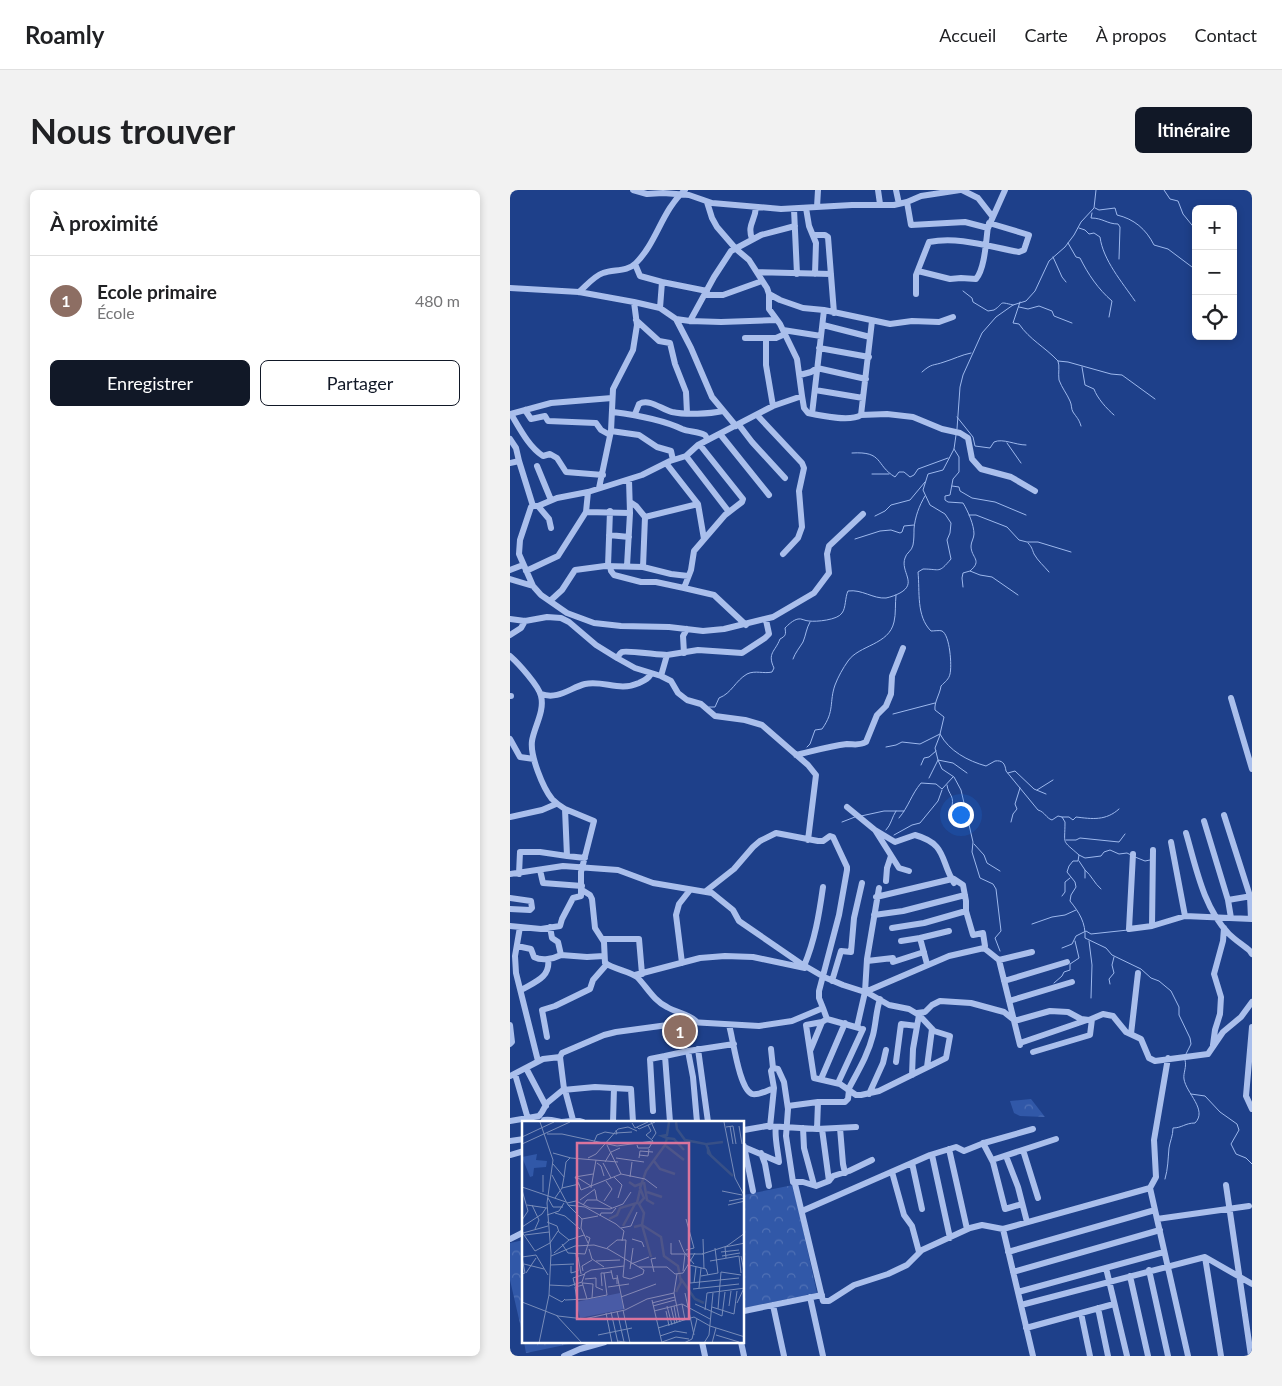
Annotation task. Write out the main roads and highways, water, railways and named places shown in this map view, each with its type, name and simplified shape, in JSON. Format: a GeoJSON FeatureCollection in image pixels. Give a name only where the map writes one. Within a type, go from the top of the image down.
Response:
{"type":"FeatureCollection","features":[{"type":"Feature","properties":{"kind":"waterway"},"geometry":{"type":"LineString","coordinates":[[957,429],[960,387],[963,375],[982,333],[996,317],[1013,305],[1026,301],[1035,291],[1049,261],[1065,247],[1081,222],[1094,208],[1096,190]]}},
{"type":"Feature","properties":{"kind":"waterway"},"geometry":{"type":"LineString","coordinates":[[1164,190],[1170,199],[1178,201],[1183,214],[1192,225]]}},
{"type":"Feature","properties":{"kind":"waterway"},"geometry":{"type":"LineString","coordinates":[[1095,208],[1099,210],[1115,208],[1117,215],[1134,222],[1147,234],[1154,245],[1168,249],[1192,267]]}},
{"type":"Feature","properties":{"kind":"waterway"},"geometry":{"type":"LineString","coordinates":[[1092,213],[1091,218],[1118,224],[1120,227],[1119,259]]}},
{"type":"Feature","properties":{"kind":"waterway"},"geometry":{"type":"LineString","coordinates":[[1079,228],[1089,234],[1094,233],[1100,237],[1109,262],[1135,301]]}},
{"type":"Feature","properties":{"kind":"waterway"},"geometry":{"type":"LineString","coordinates":[[1068,243],[1094,281],[1112,301],[1109,317]]}},
{"type":"Feature","properties":{"kind":"waterway"},"geometry":{"type":"LineString","coordinates":[[1053,257],[1066,282]]}},
{"type":"Feature","properties":{"kind":"waterway"},"geometry":{"type":"LineString","coordinates":[[963,291],[972,298],[973,302],[988,311],[994,310],[1002,303],[1013,305]]}},
{"type":"Feature","properties":{"kind":"waterway"},"geometry":{"type":"LineString","coordinates":[[1020,302],[1013,323],[1019,324],[1028,335],[1058,361],[1122,375],[1155,399]]}},
{"type":"Feature","properties":{"kind":"waterway"},"geometry":{"type":"LineString","coordinates":[[1019,307],[1028,309],[1039,306],[1052,311],[1054,316],[1072,323]]}},
{"type":"Feature","properties":{"kind":"waterway"},"geometry":{"type":"LineString","coordinates":[[922,372],[930,366],[971,353]]}},
{"type":"Feature","properties":{"kind":"waterway"},"geometry":{"type":"LineString","coordinates":[[1058,361],[1059,380],[1070,401],[1072,411],[1081,426]]}},
{"type":"Feature","properties":{"kind":"waterway"},"geometry":{"type":"LineString","coordinates":[[1082,367],[1085,385],[1094,389],[1102,403],[1114,415]]}},
{"type":"Feature","properties":{"kind":"waterway"},"geometry":{"type":"LineString","coordinates":[[957,417],[973,437],[975,446],[990,448],[994,442],[998,441],[1026,445]]}},
{"type":"Feature","properties":{"kind":"waterway"},"geometry":{"type":"LineString","coordinates":[[956,435],[954,449],[943,470],[928,474],[923,490],[930,505],[945,514],[951,523],[947,540],[951,559],[941,569],[923,569],[918,572],[923,618],[931,631],[941,631],[945,634],[950,651],[950,674],[941,686],[935,707],[935,710],[944,717],[940,734],[948,745],[972,761],[986,766],[995,761],[1000,761],[1038,810],[1052,820],[1058,816],[1062,817],[1065,822],[1065,842],[1079,855],[1078,861],[1073,861],[1067,872],[1075,882],[1076,887],[1070,901],[1081,918],[1085,938],[1106,948],[1112,955],[1141,969],[1171,991],[1179,1007],[1179,1015],[1190,1038],[1191,1044],[1186,1054]]}},
{"type":"Feature","properties":{"kind":"waterway"},"geometry":{"type":"LineString","coordinates":[[1007,443],[1021,463]]}},
{"type":"Feature","properties":{"kind":"waterway"},"geometry":{"type":"LineString","coordinates":[[954,449],[959,457],[959,472],[953,479],[950,495],[945,496],[945,500],[963,503],[973,526],[974,534],[971,550],[976,564],[970,571],[992,577],[1018,595]]}},
{"type":"Feature","properties":{"kind":"waterway"},"geometry":{"type":"LineString","coordinates":[[852,453],[869,454],[895,477],[899,472],[904,472],[910,477],[918,469],[948,458]]}},
{"type":"Feature","properties":{"kind":"waterway"},"geometry":{"type":"LineString","coordinates":[[872,474],[889,474]]}},
{"type":"Feature","properties":{"kind":"waterway"},"geometry":{"type":"LineString","coordinates":[[875,516],[885,511],[891,505],[910,500],[925,482]]}},
{"type":"Feature","properties":{"kind":"waterway"},"geometry":{"type":"LineString","coordinates":[[952,486],[959,487],[960,491],[972,498],[995,502],[1026,515]]}},
{"type":"Feature","properties":{"kind":"waterway"},"geometry":{"type":"LineString","coordinates":[[709,707],[715,707],[719,698],[747,674],[753,672],[772,672],[774,668],[771,659],[772,653],[780,639],[785,635],[785,628],[794,620],[821,621],[840,615],[844,608],[848,591],[858,591],[886,598],[892,597],[905,589],[908,585],[904,563],[905,558],[914,541],[916,516],[925,496]]}},
{"type":"Feature","properties":{"kind":"waterway"},"geometry":{"type":"LineString","coordinates":[[969,515],[976,515],[1007,527],[1019,540],[1038,542],[1071,552]]}},
{"type":"Feature","properties":{"kind":"waterway"},"geometry":{"type":"LineString","coordinates":[[855,539],[880,531],[891,530],[900,533],[904,526],[914,525]]}},
{"type":"Feature","properties":{"kind":"waterway"},"geometry":{"type":"LineString","coordinates":[[1028,543],[1036,557],[1049,572]]}},
{"type":"Feature","properties":{"kind":"waterway"},"geometry":{"type":"LineString","coordinates":[[963,587],[963,573],[970,571]]}},
{"type":"Feature","properties":{"kind":"waterway"},"geometry":{"type":"LineString","coordinates":[[807,747],[815,730],[822,729],[829,717],[835,685],[848,661],[859,651],[886,636],[891,630],[895,619],[896,595]]}},
{"type":"Feature","properties":{"kind":"waterway"},"geometry":{"type":"LineString","coordinates":[[793,659],[803,642],[810,622]]}},
{"type":"Feature","properties":{"kind":"waterway"},"geometry":{"type":"LineString","coordinates":[[893,714],[935,703]]}},
{"type":"Feature","properties":{"kind":"waterway"},"geometry":{"type":"LineString","coordinates":[[886,747],[902,742],[920,744],[940,734]]}},
{"type":"Feature","properties":{"kind":"waterway"},"geometry":{"type":"LineString","coordinates":[[940,735],[935,748],[938,760],[942,769],[954,777],[961,790],[973,842],[972,852],[980,878],[993,884],[996,889],[1001,931],[995,938],[1000,951]]}},
{"type":"Feature","properties":{"kind":"waterway"},"geometry":{"type":"LineString","coordinates":[[921,765],[924,758],[929,757],[936,751]]}},
{"type":"Feature","properties":{"kind":"waterway"},"geometry":{"type":"LineString","coordinates":[[929,778],[938,760],[953,763],[967,773]]}},
{"type":"Feature","properties":{"kind":"waterway"},"geometry":{"type":"LineString","coordinates":[[1008,773],[1015,771],[1034,789],[1046,794]]}},
{"type":"Feature","properties":{"kind":"waterway"},"geometry":{"type":"LineString","coordinates":[[899,818],[921,783],[936,784],[942,789],[953,777]]}},
{"type":"Feature","properties":{"kind":"waterway"},"geometry":{"type":"LineString","coordinates":[[1037,790],[1053,780]]}},
{"type":"Feature","properties":{"kind":"waterway"},"geometry":{"type":"LineString","coordinates":[[947,785],[953,801],[951,809]]}},
{"type":"Feature","properties":{"kind":"waterway"},"geometry":{"type":"LineString","coordinates":[[1011,822],[1013,814],[1017,809],[1015,804],[1020,788]]}},
{"type":"Feature","properties":{"kind":"waterway"},"geometry":{"type":"LineString","coordinates":[[894,835],[912,825],[920,823],[938,801],[942,790]]}},
{"type":"Feature","properties":{"kind":"waterway"},"geometry":{"type":"LineString","coordinates":[[1062,817],[1069,817],[1073,820],[1076,817],[1099,818],[1109,816],[1119,809]]}},
{"type":"Feature","properties":{"kind":"waterway"},"geometry":{"type":"LineString","coordinates":[[861,816],[884,811],[904,811]]}},
{"type":"Feature","properties":{"kind":"waterway"},"geometry":{"type":"LineString","coordinates":[[886,830],[896,811]]}},
{"type":"Feature","properties":{"kind":"waterway"},"geometry":{"type":"LineString","coordinates":[[842,822],[855,817]]}},
{"type":"Feature","properties":{"kind":"waterway"},"geometry":{"type":"LineString","coordinates":[[1066,840],[1080,838],[1119,842],[1125,834]]}},
{"type":"Feature","properties":{"kind":"waterway"},"geometry":{"type":"LineString","coordinates":[[974,844],[984,855],[987,863],[1000,871]]}},
{"type":"Feature","properties":{"kind":"waterway"},"geometry":{"type":"LineString","coordinates":[[1079,855],[1085,858],[1101,856],[1104,852],[1110,850],[1119,854],[1127,853],[1131,855]]}},
{"type":"Feature","properties":{"kind":"waterway"},"geometry":{"type":"LineString","coordinates":[[1135,857],[1145,861],[1150,860]]}},
{"type":"Feature","properties":{"kind":"waterway"},"geometry":{"type":"LineString","coordinates":[[1079,861],[1085,870],[1085,878]]}},
{"type":"Feature","properties":{"kind":"waterway"},"geometry":{"type":"LineString","coordinates":[[1085,870],[1101,889]]}},
{"type":"Feature","properties":{"kind":"waterway"},"geometry":{"type":"LineString","coordinates":[[1062,896],[1065,892],[1065,882],[1070,878]]}},
{"type":"Feature","properties":{"kind":"waterway"},"geometry":{"type":"LineString","coordinates":[[1032,924],[1076,910]]}},
{"type":"Feature","properties":{"kind":"waterway"},"geometry":{"type":"LineString","coordinates":[[1062,948],[1072,944],[1076,936],[1086,931],[1091,934],[1128,930]]}},
{"type":"Feature","properties":{"kind":"waterway"},"geometry":{"type":"LineString","coordinates":[[1054,983],[1064,972],[1070,970],[1070,964],[1079,958],[1075,941]]}},
{"type":"Feature","properties":{"kind":"waterway"},"geometry":{"type":"LineString","coordinates":[[1089,941],[1092,965],[1091,998]]}},
{"type":"Feature","properties":{"kind":"waterway"},"geometry":{"type":"LineString","coordinates":[[1110,984],[1109,979],[1114,973],[1112,965],[1114,957]]}},
{"type":"Feature","properties":{"kind":"waterway"},"geometry":{"type":"LineString","coordinates":[[1165,1179],[1173,1128],[1195,1123],[1199,1113],[1198,1107],[1184,1079],[1185,1060]]}},
{"type":"Feature","properties":{"kind":"waterway"},"geometry":{"type":"LineString","coordinates":[[1191,1094],[1205,1096],[1220,1112],[1237,1124],[1239,1130],[1231,1144],[1236,1154],[1246,1158],[1252,1164]]}},
{"type":"Feature","properties":{"kind":"place","name":"Ecole primaire"},"geometry":{"type":"Point","coordinates":[680,1031]}}]}
